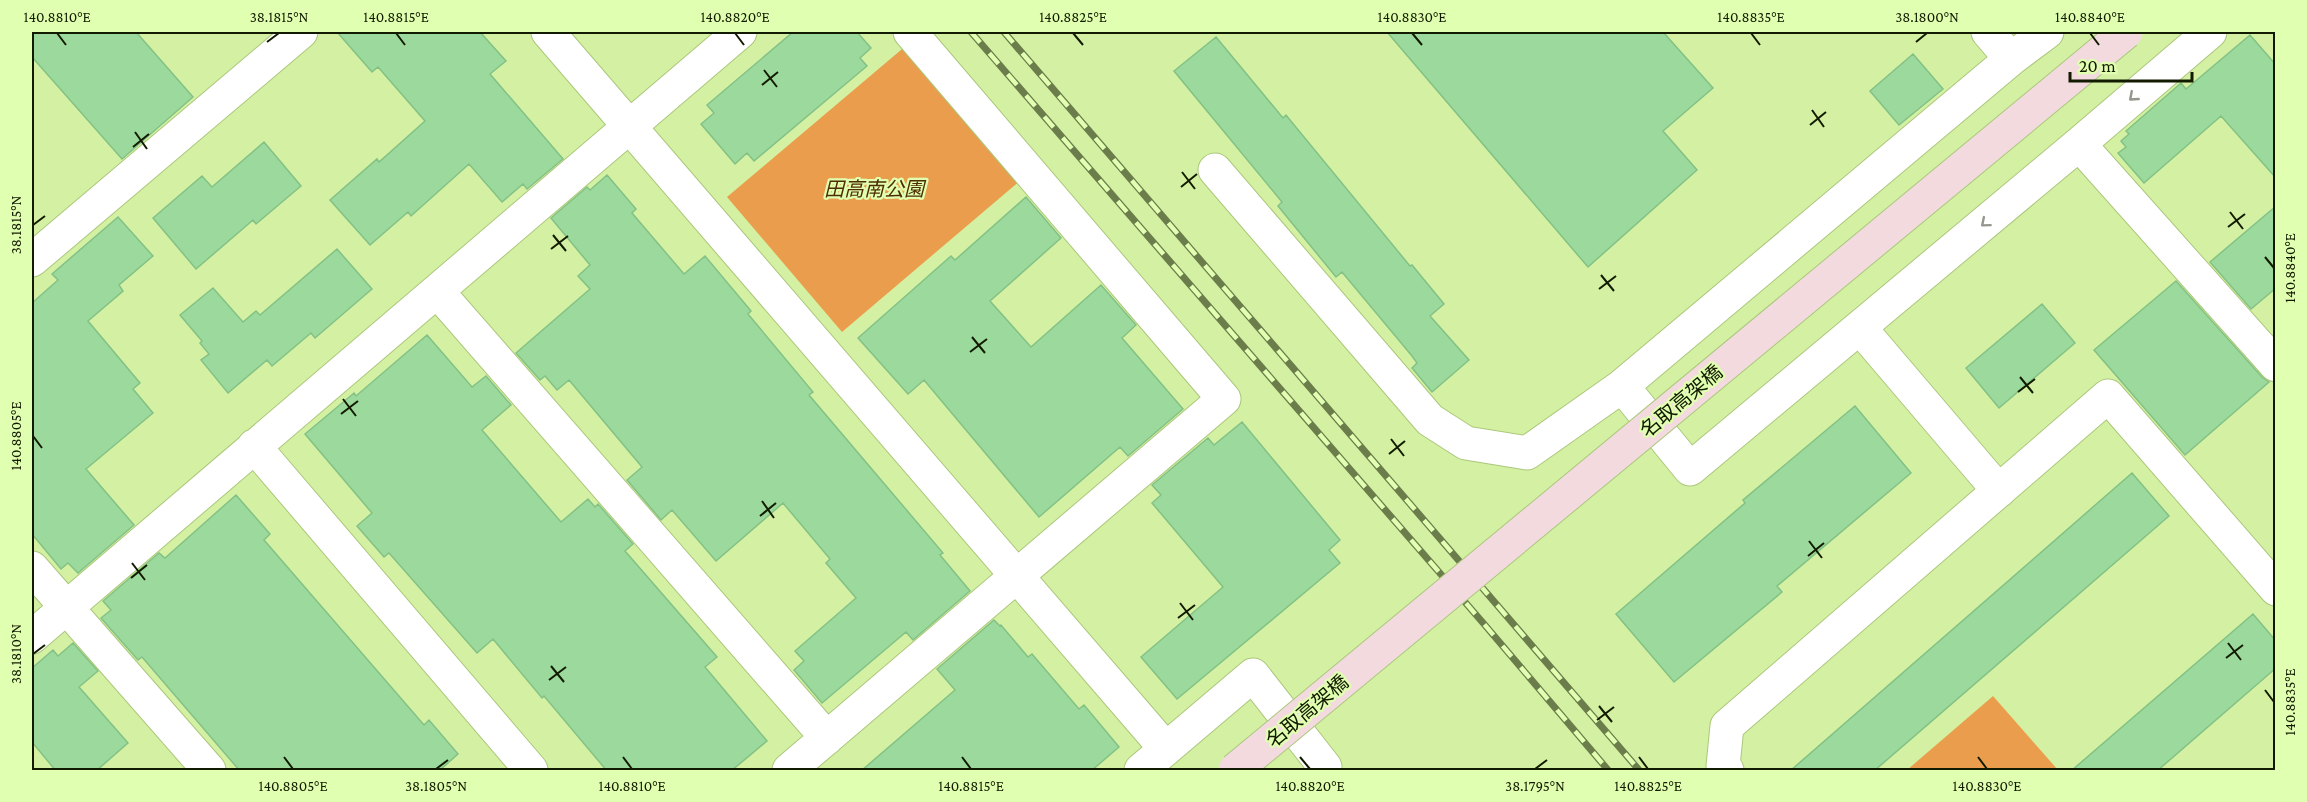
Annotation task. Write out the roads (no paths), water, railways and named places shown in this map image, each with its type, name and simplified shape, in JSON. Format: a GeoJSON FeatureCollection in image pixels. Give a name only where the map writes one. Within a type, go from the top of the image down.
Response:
{"type":"FeatureCollection","features":[{"type":"Feature","properties":{"kind":"main road","name":"名取高架橋"},"geometry":{"type":"LineString","coordinates":[[1235,771],[2126,32]]}},
{"type":"Feature","properties":{"kind":"street"},"geometry":{"type":"LineString","coordinates":[[32,260],[301,32]]}},
{"type":"Feature","properties":{"kind":"street"},"geometry":{"type":"LineString","coordinates":[[548,32],[1166,749]]}},
{"type":"Feature","properties":{"kind":"street"},"geometry":{"type":"LineString","coordinates":[[32,637],[740,32]]}},
{"type":"Feature","properties":{"kind":"street"},"geometry":{"type":"LineString","coordinates":[[789,771],[1224,399],[910,32]]}},
{"type":"Feature","properties":{"kind":"street"},"geometry":{"type":"LineString","coordinates":[[1988,32],[2011,59]]}},
{"type":"Feature","properties":{"kind":"street"},"geometry":{"type":"LineString","coordinates":[[1215,170],[1430,420],[1466,442],[1527,453],[1622,386],[2011,59],[2047,32]]}},
{"type":"Feature","properties":{"kind":"street"},"geometry":{"type":"LineString","coordinates":[[1622,386],[1690,469],[2210,32]]}},
{"type":"Feature","properties":{"kind":"street"},"geometry":{"type":"LineString","coordinates":[[2079,144],[2276,365]]}},
{"type":"Feature","properties":{"kind":"street"},"geometry":{"type":"LineString","coordinates":[[437,291],[827,738]]}},
{"type":"Feature","properties":{"kind":"street"},"geometry":{"type":"LineString","coordinates":[[1860,328],[1999,491]]}},
{"type":"Feature","properties":{"kind":"street"},"geometry":{"type":"LineString","coordinates":[[1727,771],[1723,766],[1727,726],[2108,396],[2276,590]]}},
{"type":"Feature","properties":{"kind":"street"},"geometry":{"type":"LineString","coordinates":[[254,446],[531,771]]}},
{"type":"Feature","properties":{"kind":"street"},"geometry":{"type":"LineString","coordinates":[[32,568],[209,771]]}},
{"type":"Feature","properties":{"kind":"street"},"geometry":{"type":"LineString","coordinates":[[1141,771],[1253,675],[1325,767],[1321,771]]}},
{"type":"Feature","properties":{"kind":"railway"},"geometry":{"type":"LineString","coordinates":[[971,32],[1608,770]]}},
{"type":"Feature","properties":{"kind":"railway"},"geometry":{"type":"LineString","coordinates":[[1004,32],[1639,770]]}},
{"type":"Feature","properties":{"kind":"park label","name":"田高南公園"},"geometry":{"type":"Point","coordinates":[874,189]}}]}
